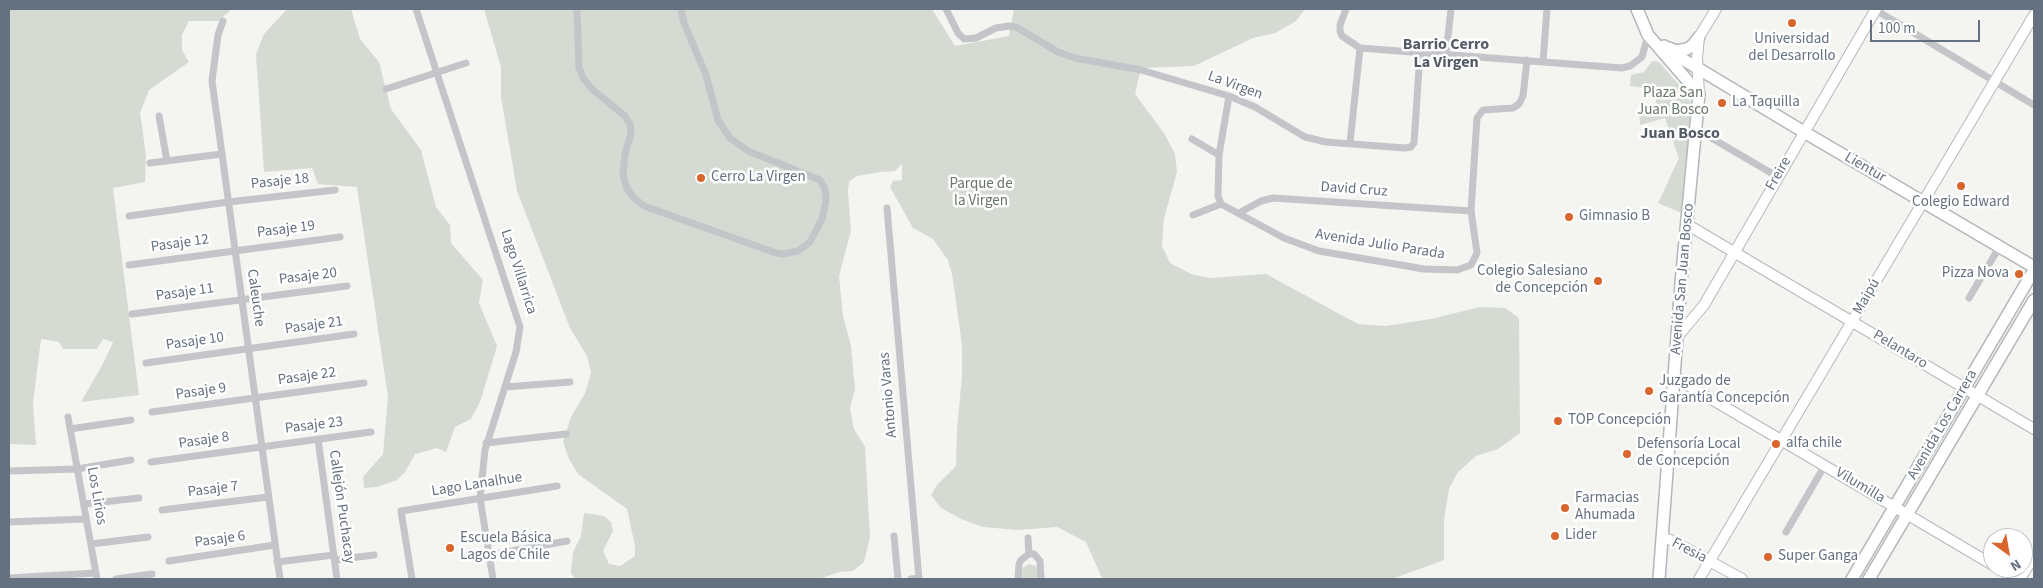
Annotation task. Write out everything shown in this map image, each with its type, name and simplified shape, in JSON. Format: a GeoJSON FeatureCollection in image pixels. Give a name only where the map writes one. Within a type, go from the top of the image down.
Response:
{"type":"FeatureCollection","features":[{"type":"Feature","properties":{"kind":"main road"},"geometry":{"type":"LineString","coordinates":[[1636,9],[1648,35],[1699,94]]}},
{"type":"Feature","properties":{"kind":"main road"},"geometry":{"type":"LineString","coordinates":[[1665,47],[1676,51],[1684,50],[1693,45],[1716,9]]}},
{"type":"Feature","properties":{"kind":"main road","name":"Freire"},"geometry":{"type":"LineString","coordinates":[[1678,336],[1699,312],[1875,9]]}},
{"type":"Feature","properties":{"kind":"main road","name":"Maipú"},"geometry":{"type":"LineString","coordinates":[[1699,579],[2034,15]]}},
{"type":"Feature","properties":{"kind":"main road","name":"Lientur"},"geometry":{"type":"LineString","coordinates":[[1648,35],[1697,68],[2000,246],[2034,268]]}},
{"type":"Feature","properties":{"kind":"main road","name":"Avenida San Juan Bosco"},"geometry":{"type":"LineString","coordinates":[[1660,579],[1674,377],[1699,94],[1697,68],[1699,37]]}},
{"type":"Feature","properties":{"kind":"main road","name":"Pelantaro"},"geometry":{"type":"LineString","coordinates":[[1688,225],[2034,430]]}},
{"type":"Feature","properties":{"kind":"main road","name":"Avenida Los Carrera"},"geometry":{"type":"LineString","coordinates":[[1852,579],[2034,268]]}},
{"type":"Feature","properties":{"kind":"main road","name":"Avenida Los Carrera"},"geometry":{"type":"LineString","coordinates":[[1869,579],[2034,300]]}},
{"type":"Feature","properties":{"kind":"main road","name":"Vilumilla"},"geometry":{"type":"LineString","coordinates":[[1674,377],[1983,559]]}},
{"type":"Feature","properties":{"kind":"main road","name":"Fresia"},"geometry":{"type":"LineString","coordinates":[[1662,538],[1671,540],[1742,579]]}},
{"type":"Feature","properties":{"kind":"main road"},"geometry":{"type":"LineString","coordinates":[[2019,579],[2034,556]]}},
{"type":"Feature","properties":{"kind":"street","name":"Lago Villarrica"},"geometry":{"type":"LineString","coordinates":[[416,9],[519,320],[519,342],[486,443],[480,498],[493,579]]}},
{"type":"Feature","properties":{"kind":"street"},"geometry":{"type":"LineString","coordinates":[[577,9],[579,68],[583,78],[593,90],[625,116],[630,124],[631,133],[625,154],[623,175],[627,189],[634,198],[644,206],[776,253],[784,254],[798,251],[810,242],[822,219],[826,201],[825,189],[820,180],[748,151],[730,138],[718,120],[706,75],[684,23],[681,9]]}},
{"type":"Feature","properties":{"kind":"street","name":"La Virgen"},"geometry":{"type":"LineString","coordinates":[[946,9],[961,36],[971,39],[996,28],[1016,27],[1058,52],[1075,58],[1140,70],[1229,96],[1255,107],[1310,139],[1350,143],[1405,148],[1410,147],[1414,143],[1420,53]]}},
{"type":"Feature","properties":{"kind":"street"},"geometry":{"type":"LineString","coordinates":[[1346,9],[1340,25],[1340,31],[1342,36],[1360,48],[1626,68],[1642,57],[1648,35]]}},
{"type":"Feature","properties":{"kind":"street"},"geometry":{"type":"LineString","coordinates":[[1446,54],[1451,9]]}},
{"type":"Feature","properties":{"kind":"street"},"geometry":{"type":"LineString","coordinates":[[1543,62],[1547,9]]}},
{"type":"Feature","properties":{"kind":"street"},"geometry":{"type":"LineString","coordinates":[[1875,9],[2034,105]]}},
{"type":"Feature","properties":{"kind":"street","name":"Caleuche"},"geometry":{"type":"LineString","coordinates":[[223,21],[218,35],[212,81],[280,579]]}},
{"type":"Feature","properties":{"kind":"street"},"geometry":{"type":"LineString","coordinates":[[1350,143],[1360,48]]}},
{"type":"Feature","properties":{"kind":"street","name":"Avenida Julio Parada"},"geometry":{"type":"LineString","coordinates":[[1221,204],[1284,238],[1319,251],[1424,269],[1447,271],[1468,267],[1476,258],[1477,248],[1471,211],[1477,118],[1483,110],[1513,108],[1519,104],[1524,96],[1527,60]]}},
{"type":"Feature","properties":{"kind":"street"},"geometry":{"type":"LineString","coordinates":[[386,89],[466,63]]}},
{"type":"Feature","properties":{"kind":"street"},"geometry":{"type":"LineString","coordinates":[[1193,215],[1221,204],[1218,196],[1219,155],[1229,96]]}},
{"type":"Feature","properties":{"kind":"street"},"geometry":{"type":"LineString","coordinates":[[159,116],[167,161]]}},
{"type":"Feature","properties":{"kind":"street"},"geometry":{"type":"LineString","coordinates":[[1696,129],[1778,177]]}},
{"type":"Feature","properties":{"kind":"street"},"geometry":{"type":"LineString","coordinates":[[1192,139],[1219,155]]}},
{"type":"Feature","properties":{"kind":"street"},"geometry":{"type":"LineString","coordinates":[[150,163],[222,154]]}},
{"type":"Feature","properties":{"kind":"street","name":"Pasaje 18"},"geometry":{"type":"LineString","coordinates":[[129,216],[335,190]]}},
{"type":"Feature","properties":{"kind":"street","name":"David Cruz"},"geometry":{"type":"LineString","coordinates":[[1239,213],[1261,201],[1273,198],[1471,211]]}},
{"type":"Feature","properties":{"kind":"street","name":"Antonio Varas"},"geometry":{"type":"LineString","coordinates":[[886,208],[919,579]]}},
{"type":"Feature","properties":{"kind":"street","name":"Pasaje 19"},"geometry":{"type":"LineString","coordinates":[[235,250],[340,237]]}},
{"type":"Feature","properties":{"kind":"street"},"geometry":{"type":"LineString","coordinates":[[1969,298],[2000,246]]}},
{"type":"Feature","properties":{"kind":"street","name":"Pasaje 12"},"geometry":{"type":"LineString","coordinates":[[129,265],[235,250]]}},
{"type":"Feature","properties":{"kind":"street","name":"Pasaje 20"},"geometry":{"type":"LineString","coordinates":[[242,300],[347,286]]}},
{"type":"Feature","properties":{"kind":"street","name":"Pasaje 11"},"geometry":{"type":"LineString","coordinates":[[132,314],[242,300]]}},
{"type":"Feature","properties":{"kind":"street","name":"Pasaje 21"},"geometry":{"type":"LineString","coordinates":[[248,348],[354,334]]}},
{"type":"Feature","properties":{"kind":"street","name":"Pasaje 10"},"geometry":{"type":"LineString","coordinates":[[146,363],[248,348]]}},
{"type":"Feature","properties":{"kind":"street"},"geometry":{"type":"LineString","coordinates":[[505,387],[570,382]]}},
{"type":"Feature","properties":{"kind":"street","name":"Pasaje 22"},"geometry":{"type":"LineString","coordinates":[[255,398],[364,383]]}},
{"type":"Feature","properties":{"kind":"street","name":"Pasaje 9"},"geometry":{"type":"LineString","coordinates":[[152,412],[255,398]]}},
{"type":"Feature","properties":{"kind":"street","name":"Los Lirios"},"geometry":{"type":"LineString","coordinates":[[68,417],[97,576]]}},
{"type":"Feature","properties":{"kind":"street"},"geometry":{"type":"LineString","coordinates":[[70,429],[131,420]]}},
{"type":"Feature","properties":{"kind":"street","name":"Pasaje 23"},"geometry":{"type":"LineString","coordinates":[[262,447],[371,432]]}},
{"type":"Feature","properties":{"kind":"street"},"geometry":{"type":"LineString","coordinates":[[486,443],[566,434]]}},
{"type":"Feature","properties":{"kind":"street","name":"Callejón Puchacay"},"geometry":{"type":"LineString","coordinates":[[318,439],[337,579]]}},
{"type":"Feature","properties":{"kind":"street","name":"Pasaje 8"},"geometry":{"type":"LineString","coordinates":[[151,462],[262,447]]}},
{"type":"Feature","properties":{"kind":"street"},"geometry":{"type":"LineString","coordinates":[[9,470],[77,469],[131,460]]}},
{"type":"Feature","properties":{"kind":"street"},"geometry":{"type":"LineString","coordinates":[[1786,532],[1825,465]]}},
{"type":"Feature","properties":{"kind":"street","name":"Lago Lanalhue"},"geometry":{"type":"LineString","coordinates":[[412,579],[401,512],[557,486]]}},
{"type":"Feature","properties":{"kind":"street","name":"Pasaje 7"},"geometry":{"type":"LineString","coordinates":[[162,510],[268,497]]}},
{"type":"Feature","properties":{"kind":"street"},"geometry":{"type":"LineString","coordinates":[[84,504],[139,498]]}},
{"type":"Feature","properties":{"kind":"street"},"geometry":{"type":"LineString","coordinates":[[9,522],[86,519]]}},
{"type":"Feature","properties":{"kind":"street"},"geometry":{"type":"LineString","coordinates":[[894,536],[898,579]]}},
{"type":"Feature","properties":{"kind":"street"},"geometry":{"type":"LineString","coordinates":[[91,544],[148,537]]}},
{"type":"Feature","properties":{"kind":"street"},"geometry":{"type":"LineString","coordinates":[[1028,538],[1029,554]]}},
{"type":"Feature","properties":{"kind":"street"},"geometry":{"type":"LineString","coordinates":[[489,554],[567,541]]}},
{"type":"Feature","properties":{"kind":"street","name":"Pasaje 6"},"geometry":{"type":"LineString","coordinates":[[169,561],[275,545]]}},
{"type":"Feature","properties":{"kind":"street"},"geometry":{"type":"LineString","coordinates":[[1018,579],[1019,564],[1029,554],[1034,554],[1040,561],[1041,579]]}},
{"type":"Feature","properties":{"kind":"street"},"geometry":{"type":"LineString","coordinates":[[277,562],[374,555]]}},
{"type":"Feature","properties":{"kind":"street"},"geometry":{"type":"LineString","coordinates":[[116,579],[152,574]]}},
{"type":"Feature","properties":{"kind":"street"},"geometry":{"type":"LineString","coordinates":[[9,578],[97,576]]}},
{"type":"Feature","properties":{"kind":"street"},"geometry":{"type":"LineString","coordinates":[[911,579],[919,579]]}},
{"type":"Feature","properties":{"kind":"green space"},"geometry":{"type":"Polygon","coordinates":[[[9,9],[232,9],[218,21],[189,21],[182,35],[182,50],[189,62],[149,90],[140,113],[146,155],[145,182],[113,188],[139,395],[81,402],[113,342],[103,339],[97,349],[63,349],[59,342],[41,339],[33,403],[36,445],[9,444],[9,9]]]}},
{"type":"Feature","properties":{"kind":"green space"},"geometry":{"type":"Polygon","coordinates":[[[287,9],[351,9],[360,39],[379,62],[391,109],[421,150],[436,207],[450,225],[451,243],[483,280],[479,303],[497,346],[480,402],[471,419],[455,427],[446,452],[437,448],[415,454],[405,472],[397,480],[377,487],[364,488],[363,477],[383,454],[388,397],[357,187],[318,184],[312,168],[264,172],[256,54],[264,34],[287,9]]]}},
{"type":"Feature","properties":{"kind":"green space","name":"Parque de la Virgen"},"geometry":{"type":"Polygon","coordinates":[[[484,9],[932,9],[955,46],[1009,36],[1014,9],[1305,9],[1296,21],[1275,33],[1253,38],[1194,66],[1141,68],[1135,94],[1164,133],[1175,154],[1177,172],[1164,218],[1162,246],[1170,263],[1191,274],[1210,278],[1266,274],[1358,324],[1385,326],[1431,319],[1480,307],[1505,308],[1519,318],[1520,433],[1498,449],[1476,456],[1458,472],[1449,489],[1444,520],[1444,560],[1392,579],[1102,578],[1086,542],[1057,527],[1018,530],[983,527],[961,519],[941,508],[931,495],[937,485],[956,466],[962,376],[962,345],[952,274],[948,260],[933,239],[913,228],[890,187],[893,181],[902,180],[902,164],[895,171],[857,176],[849,182],[851,231],[839,276],[843,316],[851,346],[855,389],[850,408],[854,429],[865,447],[870,538],[864,562],[853,571],[839,572],[819,579],[575,579],[571,573],[573,552],[581,536],[584,513],[604,516],[611,522],[613,531],[603,551],[609,564],[620,566],[635,556],[635,546],[627,509],[578,474],[569,459],[563,442],[571,417],[585,393],[591,373],[587,356],[570,328],[517,191],[501,97],[501,67],[484,9]]]}},
{"type":"Feature","properties":{"kind":"green space","name":"Plaza San Juan Bosco"},"geometry":{"type":"Polygon","coordinates":[[[1652,61],[1659,62],[1687,94],[1694,110],[1684,214],[1658,203],[1679,158],[1665,118],[1640,125],[1639,111],[1656,106],[1655,89],[1630,86],[1631,75],[1644,72],[1652,61]]]}},
{"type":"Feature","properties":{"kind":"green space"},"geometry":{"type":"Polygon","coordinates":[[[1029,564],[1036,566],[1039,579],[1021,579],[1023,568],[1029,564]]]}},
{"type":"Feature","properties":{"kind":"place","name":"Universidad del Desarrollo"},"geometry":{"type":"Point","coordinates":[1792,23]}},
{"type":"Feature","properties":{"kind":"place","name":"La Taquilla"},"geometry":{"type":"Point","coordinates":[1722,103]}},
{"type":"Feature","properties":{"kind":"place","name":"Cerro La Virgen"},"geometry":{"type":"Point","coordinates":[701,178]}},
{"type":"Feature","properties":{"kind":"place","name":"Colegio Edward"},"geometry":{"type":"Point","coordinates":[1961,186]}},
{"type":"Feature","properties":{"kind":"place","name":"Gimnasio B"},"geometry":{"type":"Point","coordinates":[1569,217]}},
{"type":"Feature","properties":{"kind":"place","name":"Pizza Nova"},"geometry":{"type":"Point","coordinates":[2019,274]}},
{"type":"Feature","properties":{"kind":"place","name":"Colegio Salesiano de Concepción"},"geometry":{"type":"Point","coordinates":[1598,281]}},
{"type":"Feature","properties":{"kind":"place","name":"Juzgado de Garantía Concepción"},"geometry":{"type":"Point","coordinates":[1649,391]}},
{"type":"Feature","properties":{"kind":"place","name":"TOP Concepción"},"geometry":{"type":"Point","coordinates":[1558,421]}},
{"type":"Feature","properties":{"kind":"place","name":"alfa chile"},"geometry":{"type":"Point","coordinates":[1776,444]}},
{"type":"Feature","properties":{"kind":"place","name":"Defensoría Local de Concepción"},"geometry":{"type":"Point","coordinates":[1627,454]}},
{"type":"Feature","properties":{"kind":"place","name":"Farmacias Ahumada"},"geometry":{"type":"Point","coordinates":[1565,508]}},
{"type":"Feature","properties":{"kind":"place","name":"Lider"},"geometry":{"type":"Point","coordinates":[1555,536]}},
{"type":"Feature","properties":{"kind":"place","name":"Escuela Básica Lagos de Chile"},"geometry":{"type":"Point","coordinates":[450,548]}},
{"type":"Feature","properties":{"kind":"place","name":"Super Ganga"},"geometry":{"type":"Point","coordinates":[1768,557]}},
{"type":"Feature","properties":{"kind":"district","name":"Barrio Cerro La Virgen"},"geometry":{"type":"Point","coordinates":[1446,54]}},
{"type":"Feature","properties":{"kind":"district","name":"Juan Bosco"},"geometry":{"type":"Point","coordinates":[1680,134]}}]}
